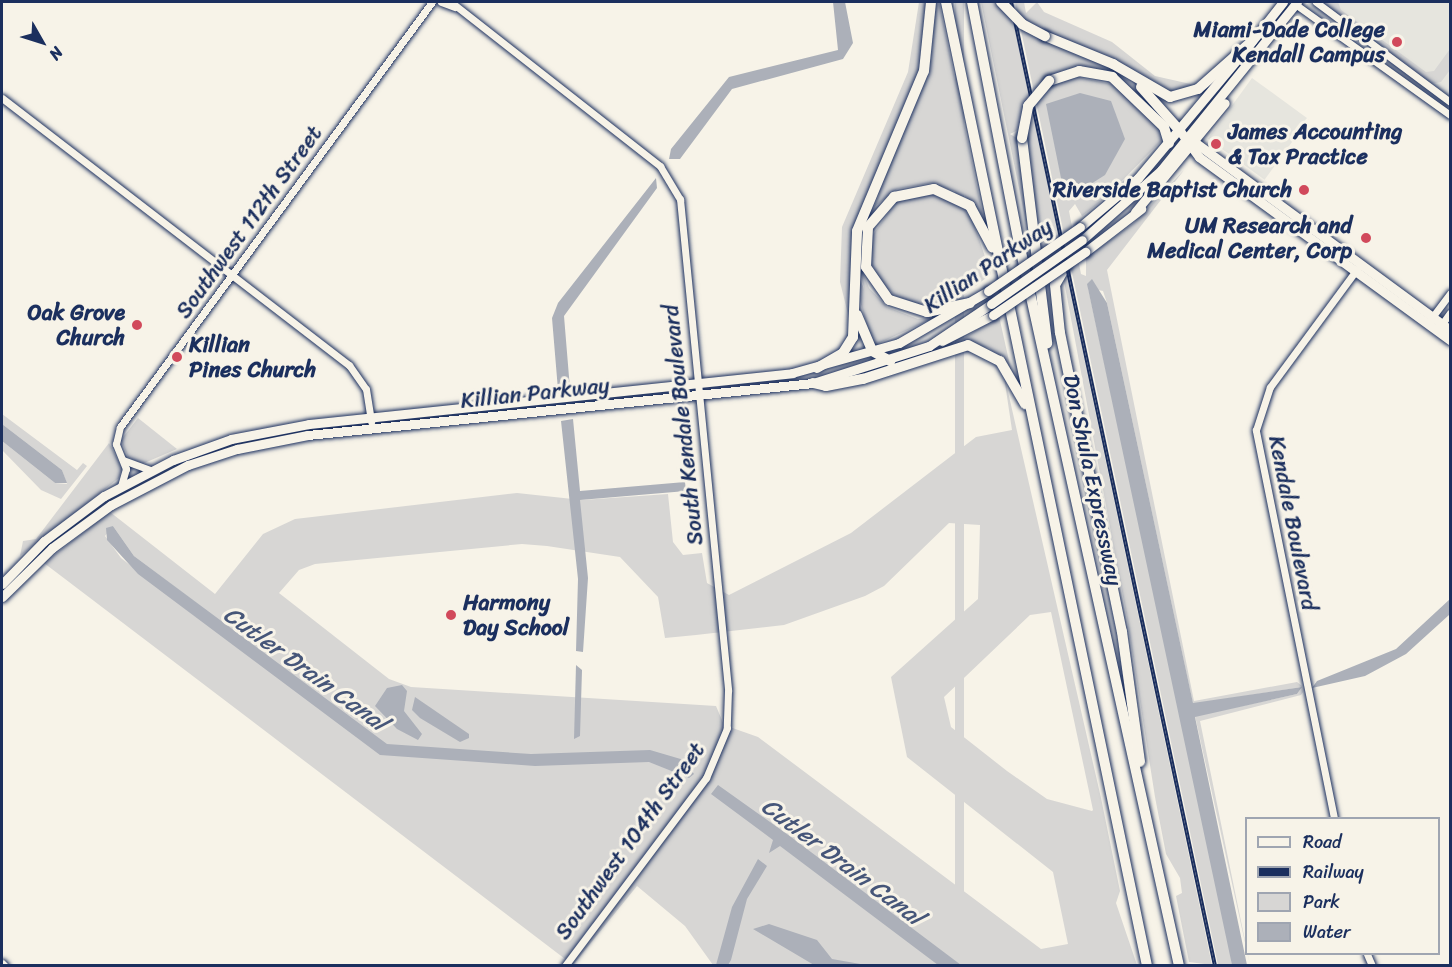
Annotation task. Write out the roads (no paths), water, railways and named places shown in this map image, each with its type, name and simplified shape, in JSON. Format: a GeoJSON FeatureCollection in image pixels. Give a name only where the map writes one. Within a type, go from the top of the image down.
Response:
{"type":"FeatureCollection","features":[{"type":"Feature","properties":{"kind":"highway"},"geometry":{"type":"LineString","coordinates":[[817,368],[847,348],[855,312],[857,231],[921,80],[931,2]]}},
{"type":"Feature","properties":{"kind":"highway"},"geometry":{"type":"LineString","coordinates":[[946,2],[1027,406],[1147,966]]}},
{"type":"Feature","properties":{"kind":"highway","name":"Don Shula Expressway"},"geometry":{"type":"LineString","coordinates":[[972,2],[1047,362],[1179,966]]}},
{"type":"Feature","properties":{"kind":"highway"},"geometry":{"type":"LineString","coordinates":[[1001,2],[1017,20],[1045,36],[1113,64],[1138,82],[1162,95],[1186,94],[1252,41]]}},
{"type":"Feature","properties":{"kind":"highway"},"geometry":{"type":"LineString","coordinates":[[1047,362],[1022,138],[1028,106],[1049,81],[1079,70],[1112,78],[1166,130],[1169,143]]}},
{"type":"Feature","properties":{"kind":"highway"},"geometry":{"type":"LineString","coordinates":[[1138,82],[1188,139]]}},
{"type":"Feature","properties":{"kind":"highway"},"geometry":{"type":"LineString","coordinates":[[970,303],[916,312],[882,294],[864,257],[865,237],[879,210],[913,189],[953,195],[982,222],[1001,270]]}},
{"type":"Feature","properties":{"kind":"highway"},"geometry":{"type":"LineString","coordinates":[[1066,266],[1055,285],[1060,333],[1122,632],[1141,793]]}},
{"type":"Feature","properties":{"kind":"highway"},"geometry":{"type":"LineString","coordinates":[[855,312],[874,353],[890,361]]}},
{"type":"Feature","properties":{"kind":"highway"},"geometry":{"type":"LineString","coordinates":[[813,382],[826,386],[863,379],[968,345],[1000,361],[1027,406]]}},
{"type":"Feature","properties":{"kind":"main road"},"geometry":{"type":"LineString","coordinates":[[1169,143],[1188,139],[1231,68],[1283,2]]}},
{"type":"Feature","properties":{"kind":"main road"},"geometry":{"type":"LineString","coordinates":[[1135,212],[1188,139],[1296,3]]}},
{"type":"Feature","properties":{"kind":"main road"},"geometry":{"type":"LineString","coordinates":[[1188,139],[1199,157],[1359,267]]}},
{"type":"Feature","properties":{"kind":"main road"},"geometry":{"type":"LineString","coordinates":[[1188,139],[1430,320],[1444,328],[1450,340]]}},
{"type":"Feature","properties":{"kind":"main road","name":"Killian Parkway"},"geometry":{"type":"LineString","coordinates":[[2,597],[79,527],[163,477],[262,442],[813,382],[890,361],[929,346],[1082,240],[1133,199],[1188,139]]}},
{"type":"Feature","properties":{"kind":"main road","name":"Killian Parkway"},"geometry":{"type":"LineString","coordinates":[[2,584],[57,530],[121,486],[150,470],[253,434],[370,417],[698,385],[817,368],[874,353],[931,329],[1080,227],[1124,192],[1169,143]]}},
{"type":"Feature","properties":{"kind":"main road"},"geometry":{"type":"LineString","coordinates":[[929,346],[993,315],[1066,266],[1135,212],[1187,160],[1199,157]]}},
{"type":"Feature","properties":{"kind":"street","name":"Southwest 112th Street"},"geometry":{"type":"LineString","coordinates":[[121,486],[123,460],[118,431],[432,2]]}},
{"type":"Feature","properties":{"kind":"street","name":"Southwest 112th Street"},"geometry":{"type":"LineString","coordinates":[[428,10],[440,2]]}},
{"type":"Feature","properties":{"kind":"street"},"geometry":{"type":"LineString","coordinates":[[440,2],[453,4]]}},
{"type":"Feature","properties":{"kind":"street"},"geometry":{"type":"LineString","coordinates":[[1316,2],[1450,102]]}},
{"type":"Feature","properties":{"kind":"street"},"geometry":{"type":"LineString","coordinates":[[1296,3],[1450,116]]}},
{"type":"Feature","properties":{"kind":"street","name":"South Kendale Boulevard"},"geometry":{"type":"LineString","coordinates":[[453,4],[672,181],[680,199],[725,667]]}},
{"type":"Feature","properties":{"kind":"street"},"geometry":{"type":"LineString","coordinates":[[2,98],[233,274],[354,370],[366,389],[372,429]]}},
{"type":"Feature","properties":{"kind":"street","name":"Kendale Boulevard"},"geometry":{"type":"LineString","coordinates":[[1334,817],[1256,430],[1266,393],[1359,267]]}},
{"type":"Feature","properties":{"kind":"street"},"geometry":{"type":"LineString","coordinates":[[1430,320],[1450,293]]}},
{"type":"Feature","properties":{"kind":"street"},"geometry":{"type":"LineString","coordinates":[[1444,328],[1450,313]]}},
{"type":"Feature","properties":{"kind":"street"},"geometry":{"type":"LineString","coordinates":[[123,460],[150,470]]}},
{"type":"Feature","properties":{"kind":"street","name":"Southwest 104th Street"},"geometry":{"type":"LineString","coordinates":[[565,966],[716,762],[729,718],[725,667]]}},
{"type":"Feature","properties":{"kind":"water"},"geometry":{"type":"Polygon","coordinates":[[[833,2],[845,2],[853,43],[843,59],[732,89],[680,159],[669,159],[671,149],[729,77],[838,50],[833,2]]]}},
{"type":"Feature","properties":{"kind":"water"},"geometry":{"type":"Polygon","coordinates":[[[1080,93],[1111,101],[1125,139],[1105,175],[1072,196],[1062,183],[1046,104],[1080,93]]]}},
{"type":"Feature","properties":{"kind":"water"},"geometry":{"type":"Polygon","coordinates":[[[656,178],[657,188],[564,316],[570,389],[558,390],[552,318],[558,303],[656,178]]]}},
{"type":"Feature","properties":{"kind":"water"},"geometry":{"type":"Polygon","coordinates":[[[1092,279],[1107,303],[1193,703],[1302,687],[1297,694],[1195,717],[1247,965],[1232,965],[1087,284],[1092,279]]]}},
{"type":"Feature","properties":{"kind":"water"},"geometry":{"type":"Polygon","coordinates":[[[573,419],[580,491],[685,482],[686,491],[580,500],[588,578],[583,652],[576,651],[578,579],[561,421],[573,419]]]}},
{"type":"Feature","properties":{"kind":"water"},"geometry":{"type":"Polygon","coordinates":[[[2,424],[62,470],[67,483],[55,483],[2,441],[2,424]]]}},
{"type":"Feature","properties":{"kind":"water"},"geometry":{"type":"Polygon","coordinates":[[[113,526],[134,556],[387,744],[531,754],[650,750],[684,760],[694,774],[689,778],[649,762],[535,766],[380,755],[138,574],[107,540],[106,528],[113,526]]]}},
{"type":"Feature","properties":{"kind":"water"},"geometry":{"type":"Polygon","coordinates":[[[1450,599],[1449,615],[1406,654],[1365,676],[1312,688],[1317,681],[1396,649],[1450,599]]]}},
{"type":"Feature","properties":{"kind":"water"},"geometry":{"type":"Polygon","coordinates":[[[576,665],[582,670],[580,736],[574,739],[576,665]]]}},
{"type":"Feature","properties":{"kind":"water"},"geometry":{"type":"Polygon","coordinates":[[[402,685],[407,691],[404,711],[422,734],[418,740],[397,729],[375,706],[387,688],[402,685]]]}},
{"type":"Feature","properties":{"kind":"water"},"geometry":{"type":"Polygon","coordinates":[[[415,697],[469,734],[469,738],[460,742],[420,718],[412,710],[415,697]]]}},
{"type":"Feature","properties":{"kind":"water"},"geometry":{"type":"Polygon","coordinates":[[[718,785],[961,965],[938,965],[780,846],[769,853],[773,840],[711,794],[718,785]]]}},
{"type":"Feature","properties":{"kind":"water"},"geometry":{"type":"Polygon","coordinates":[[[758,859],[767,866],[747,899],[731,960],[728,965],[716,965],[732,907],[758,859]]]}},
{"type":"Feature","properties":{"kind":"water"},"geometry":{"type":"Polygon","coordinates":[[[769,924],[817,940],[832,959],[866,965],[814,965],[753,929],[769,924]]]}},
{"type":"Feature","properties":{"kind":"railway"},"geometry":{"type":"LineString","coordinates":[[1011,2],[1215,966]]}},
{"type":"Feature","properties":{"kind":"place","name":"Miami-Dade College Kendall Campus"},"geometry":{"type":"Point","coordinates":[1397,42]}},
{"type":"Feature","properties":{"kind":"place","name":"James Accounting & Tax Practice"},"geometry":{"type":"Point","coordinates":[1216,144]}},
{"type":"Feature","properties":{"kind":"place","name":"Riverside Baptist Church"},"geometry":{"type":"Point","coordinates":[1304,190]}},
{"type":"Feature","properties":{"kind":"place","name":"UM Research and Medical Center, Corp"},"geometry":{"type":"Point","coordinates":[1366,238]}},
{"type":"Feature","properties":{"kind":"place","name":"Oak Grove Church"},"geometry":{"type":"Point","coordinates":[137,325]}},
{"type":"Feature","properties":{"kind":"place","name":"Killian Pines Church"},"geometry":{"type":"Point","coordinates":[177,357]}},
{"type":"Feature","properties":{"kind":"place","name":"Harmony Day School"},"geometry":{"type":"Point","coordinates":[451,615]}},
{"type":"Feature","properties":{"kind":"water label","name":"Cutler Drain Canal"},"geometry":{"type":"Point","coordinates":[305,669]}},
{"type":"Feature","properties":{"kind":"water label","name":"Cutler Drain Canal"},"geometry":{"type":"Point","coordinates":[842,862]}}]}
